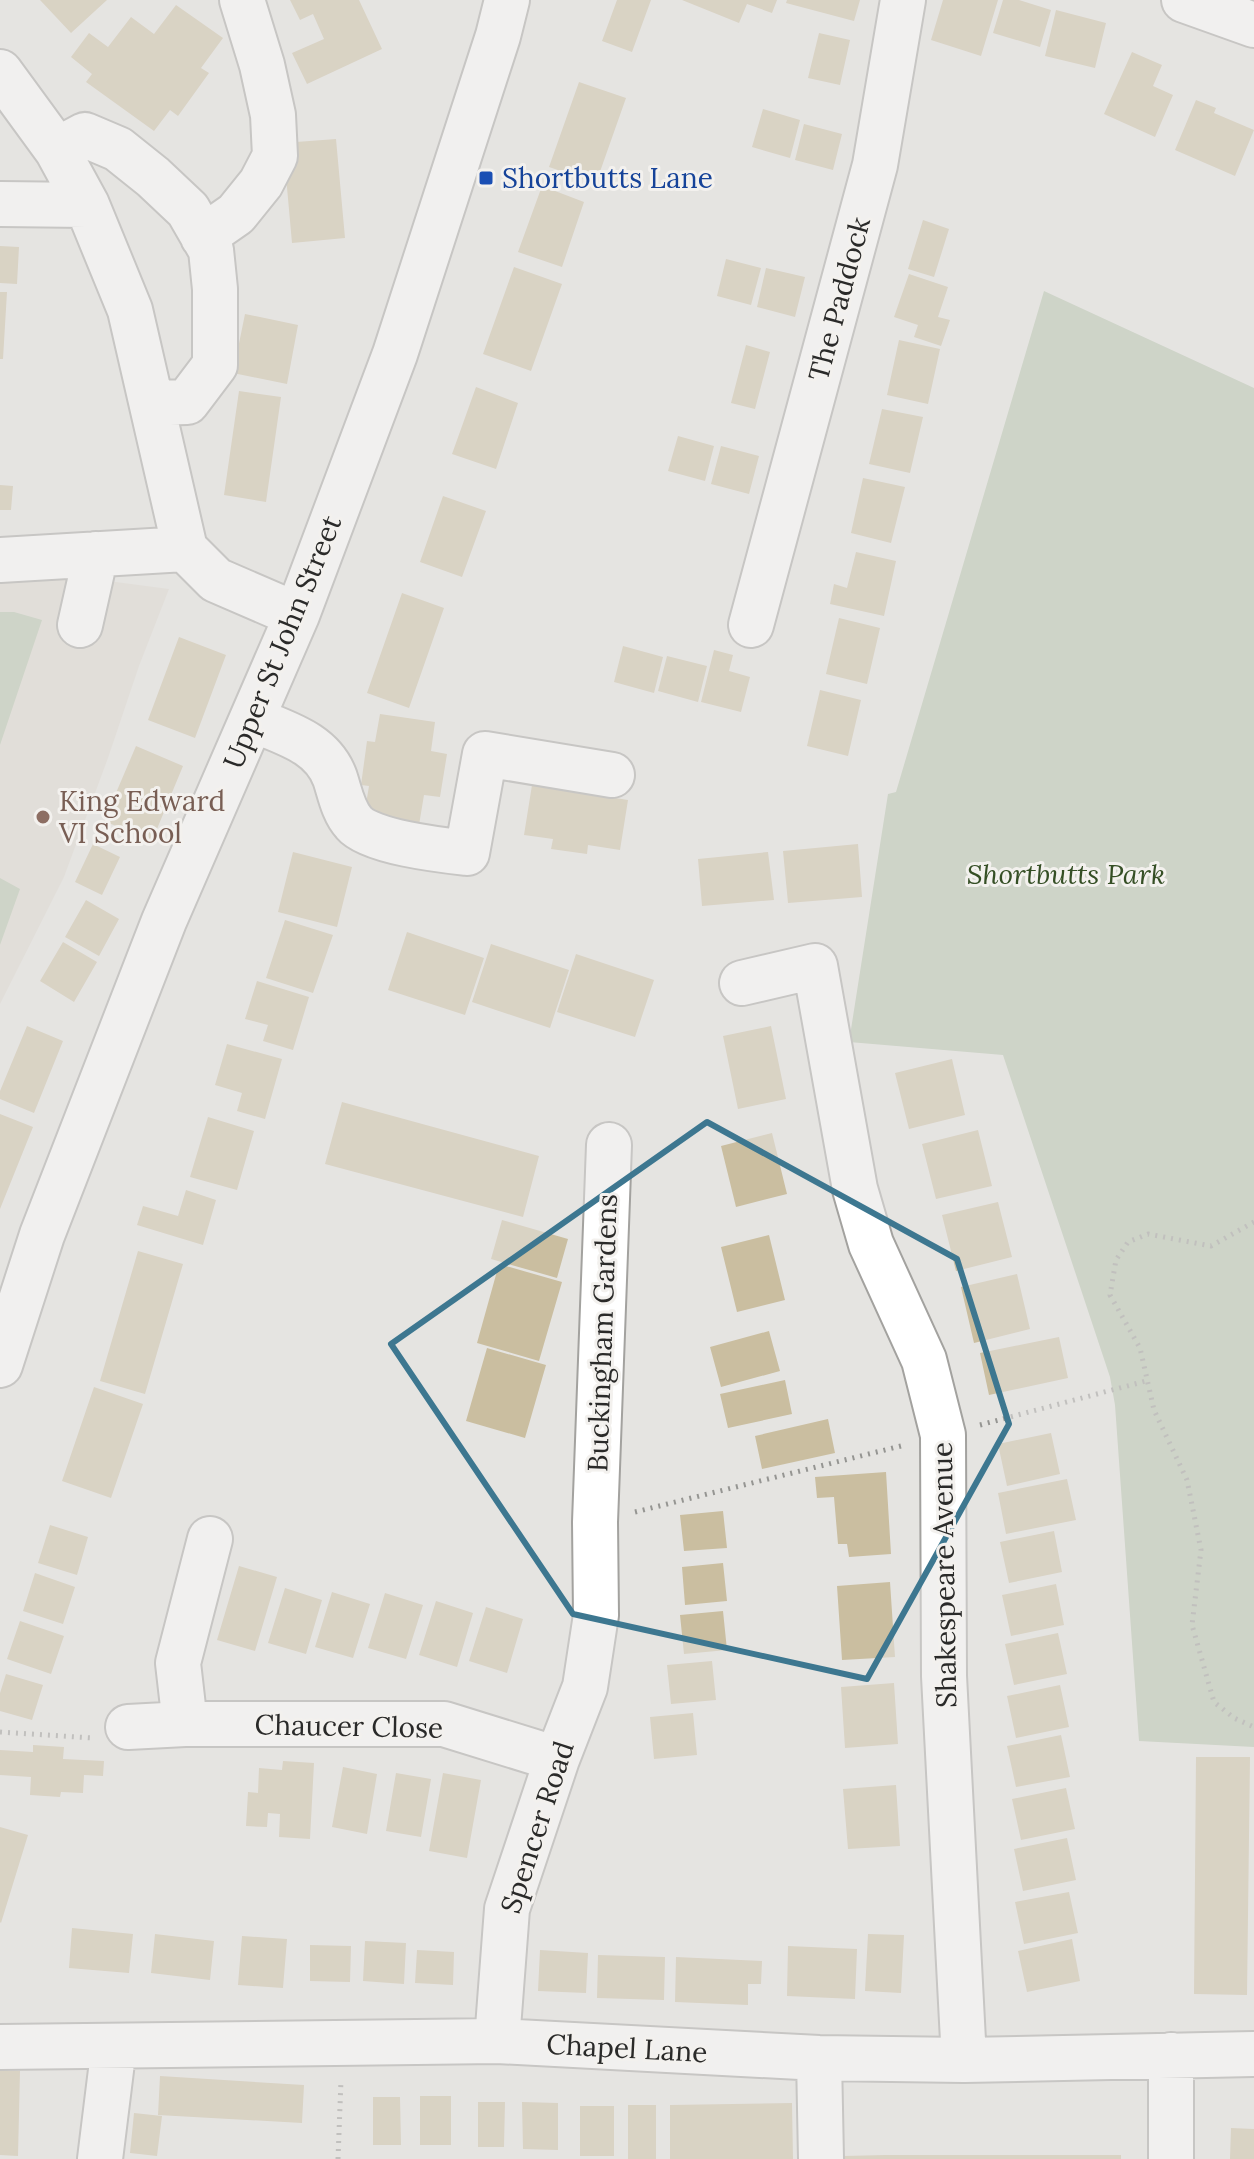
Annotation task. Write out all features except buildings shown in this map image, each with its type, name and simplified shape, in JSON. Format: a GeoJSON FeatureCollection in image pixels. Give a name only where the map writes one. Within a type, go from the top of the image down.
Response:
{"type":"FeatureCollection","features":[{"type":"Feature","properties":{"kind":"street"},"geometry":{"type":"LineString","coordinates":[[203,237],[236,214],[261,183],[275,156],[273,115],[265,77],[242,0]]}},
{"type":"Feature","properties":{"kind":"street","name":"Upper St John Street"},"geometry":{"type":"LineString","coordinates":[[0,1365],[47,1221],[164,921],[297,615],[395,354],[507,0]]}},
{"type":"Feature","properties":{"kind":"street","name":"The Paddock"},"geometry":{"type":"LineString","coordinates":[[747,603],[875,165],[903,0]]}},
{"type":"Feature","properties":{"kind":"street"},"geometry":{"type":"LineString","coordinates":[[1184,0],[1254,25]]}},
{"type":"Feature","properties":{"kind":"street"},"geometry":{"type":"LineString","coordinates":[[0,72],[57,150],[87,205],[130,310],[185,549],[216,580],[297,615]]}},
{"type":"Feature","properties":{"kind":"street"},"geometry":{"type":"LineString","coordinates":[[57,150],[85,135],[118,149],[188,210],[211,250],[215,289],[215,365],[187,402],[152,403]]}},
{"type":"Feature","properties":{"kind":"street"},"geometry":{"type":"LineString","coordinates":[[0,204],[87,205]]}},
{"type":"Feature","properties":{"kind":"street"},"geometry":{"type":"LineString","coordinates":[[0,560],[185,549]]}},
{"type":"Feature","properties":{"kind":"street"},"geometry":{"type":"LineString","coordinates":[[80,625],[96,554]]}},
{"type":"Feature","properties":{"kind":"street"},"geometry":{"type":"LineString","coordinates":[[252,719],[305,742],[325,757],[335,777],[341,801],[355,825],[378,837],[453,851],[467,853],[485,754],[612,775]]}},
{"type":"Feature","properties":{"kind":"street","name":"Shakespeare Avenue"},"geometry":{"type":"LineString","coordinates":[[742,983],[832,964],[855,1189],[871,1244],[924,1360],[943,1435],[944,1676],[964,2060]]}},
{"type":"Feature","properties":{"kind":"street","name":"Buckingham Gardens"},"geometry":{"type":"LineString","coordinates":[[595,1522],[609,1145]]}},
{"type":"Feature","properties":{"kind":"street","name":"Spencer Road"},"geometry":{"type":"LineString","coordinates":[[497,2041],[507,1909],[609,1616],[595,1522]]}},
{"type":"Feature","properties":{"kind":"street"},"geometry":{"type":"LineString","coordinates":[[185,1724],[178,1663],[210,1539]]}},
{"type":"Feature","properties":{"kind":"street","name":"Chaucer Close"},"geometry":{"type":"LineString","coordinates":[[128,1727],[185,1724],[444,1724],[557,1759]]}},
{"type":"Feature","properties":{"kind":"street","name":"Chapel Lane"},"geometry":{"type":"LineString","coordinates":[[0,2047],[497,2041],[819,2058],[964,2060],[1254,2054]]}},
{"type":"Feature","properties":{"kind":"street"},"geometry":{"type":"LineString","coordinates":[[100,2159],[114,2046]]}},
{"type":"Feature","properties":{"kind":"street"},"geometry":{"type":"LineString","coordinates":[[1171,2055],[1171,2159]]}},
{"type":"Feature","properties":{"kind":"street"},"geometry":{"type":"LineString","coordinates":[[819,2058],[821,2159]]}},
{"type":"Feature","properties":{"kind":"path"},"geometry":{"type":"LineString","coordinates":[[1254,1222],[1211,1246],[1148,1234],[1128,1242],[1116,1260],[1110,1295],[1140,1348],[1154,1410],[1187,1480],[1201,1550],[1192,1625],[1214,1702],[1234,1718],[1254,1727]]}},
{"type":"Feature","properties":{"kind":"path"},"geometry":{"type":"LineString","coordinates":[[595,1522],[1146,1381]]}},
{"type":"Feature","properties":{"kind":"path"},"geometry":{"type":"LineString","coordinates":[[0,1732],[117,1739],[128,1727]]}},
{"type":"Feature","properties":{"kind":"path"},"geometry":{"type":"LineString","coordinates":[[338,2159],[342,2043]]}},
{"type":"Feature","properties":{"kind":"highlighted area"},"geometry":{"type":"Polygon","coordinates":[[[707,1122],[957,1259],[1009,1424],[867,1679],[573,1614],[391,1344],[707,1122]]]}},
{"type":"Feature","properties":{"kind":"shaded area","name":"King Edward VI School"},"geometry":{"type":"Polygon","coordinates":[[[63,575],[169,589],[64,877],[0,1004],[0,580],[63,575]]]}},
{"type":"Feature","properties":{"kind":"green space","name":"Shortbutts Park"},"geometry":{"type":"Polygon","coordinates":[[[1044,291],[1254,388],[1254,1747],[1139,1741],[1115,1405],[1110,1377],[1003,1055],[849,1042],[888,794],[896,792],[1044,291]]]}},
{"type":"Feature","properties":{"kind":"green space"},"geometry":{"type":"Polygon","coordinates":[[[0,612],[14,612],[42,620],[0,745],[0,612]]]}},
{"type":"Feature","properties":{"kind":"green space"},"geometry":{"type":"Polygon","coordinates":[[[0,878],[20,889],[0,945],[0,878]]]}},
{"type":"Feature","properties":{"kind":"place","name":"Shortbutts Lane"},"geometry":{"type":"Point","coordinates":[486,178]}},
{"type":"Feature","properties":{"kind":"place","name":"King Edward VI School"},"geometry":{"type":"Point","coordinates":[43,817]}}]}
